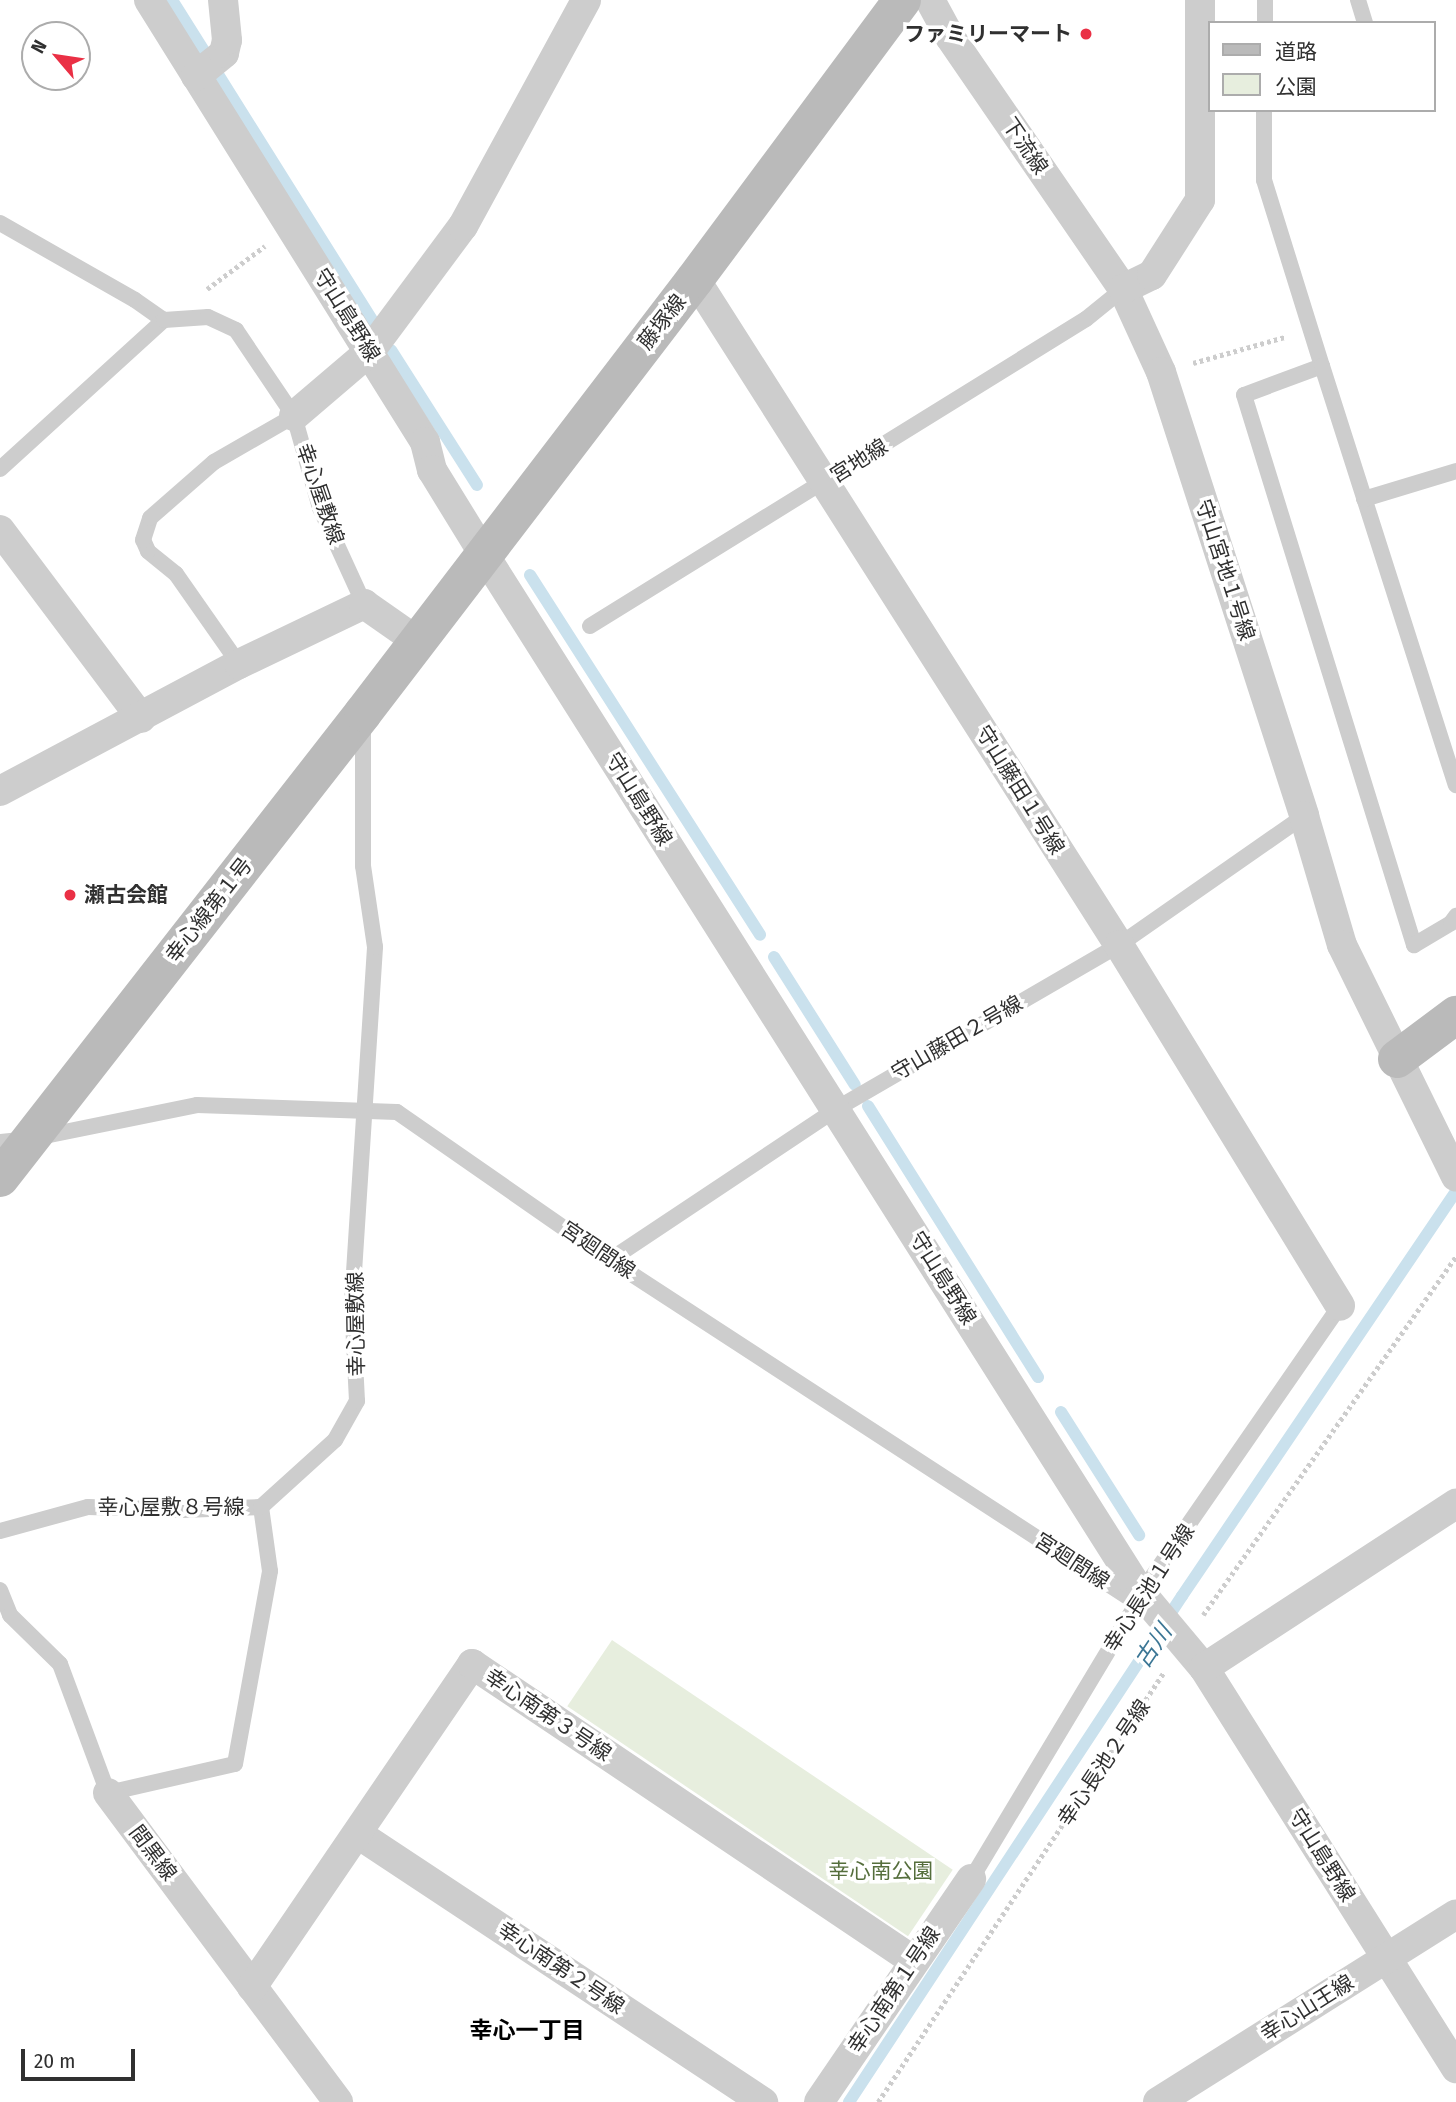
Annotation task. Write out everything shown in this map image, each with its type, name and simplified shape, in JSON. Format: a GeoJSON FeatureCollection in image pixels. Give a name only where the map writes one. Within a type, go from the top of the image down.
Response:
{"type":"FeatureCollection","features":[{"type":"Feature","properties":{"kind":"street","name":"守山島野線"},"geometry":{"type":"LineString","coordinates":[[149,0],[425,442],[432,470],[483,553],[836,1109],[1139,1598],[1204,1668],[1456,2068]]}},
{"type":"Feature","properties":{"kind":"street"},"geometry":{"type":"LineString","coordinates":[[196,76],[225,53],[227,40],[223,0]]}},
{"type":"Feature","properties":{"kind":"street","name":"幸心屋敷線"},"geometry":{"type":"LineString","coordinates":[[294,416],[370,351],[463,226],[586,0]]}},
{"type":"Feature","properties":{"kind":"street","name":"藤塚線"},"geometry":{"type":"LineString","coordinates":[[417,641],[695,279],[902,0]]}},
{"type":"Feature","properties":{"kind":"street","name":"下流線"},"geometry":{"type":"LineString","coordinates":[[930,0],[950,37],[1123,289]]}},
{"type":"Feature","properties":{"kind":"street"},"geometry":{"type":"LineString","coordinates":[[1123,289],[1152,275],[1200,200],[1200,0]]}},
{"type":"Feature","properties":{"kind":"street","name":"守山藤田１号線"},"geometry":{"type":"LineString","coordinates":[[695,279],[1119,946],[1340,1306]]}},
{"type":"Feature","properties":{"kind":"street","name":"守山宮地１号線"},"geometry":{"type":"LineString","coordinates":[[1123,289],[1161,372],[1304,816],[1342,945],[1456,1177]]}},
{"type":"Feature","properties":{"kind":"street"},"geometry":{"type":"LineString","coordinates":[[0,530],[141,718]]}},
{"type":"Feature","properties":{"kind":"street"},"geometry":{"type":"LineString","coordinates":[[0,791],[239,664],[364,604],[417,641]]}},
{"type":"Feature","properties":{"kind":"street","name":"幸心線第１号"},"geometry":{"type":"LineString","coordinates":[[0,1178],[15,1141],[363,713],[417,641]]}},
{"type":"Feature","properties":{"kind":"street"},"geometry":{"type":"LineString","coordinates":[[1396,1059],[1456,1015]]}},
{"type":"Feature","properties":{"kind":"street"},"geometry":{"type":"LineString","coordinates":[[1204,1668],[1456,1504]]}},
{"type":"Feature","properties":{"kind":"street","name":"幸心南第３号線"},"geometry":{"type":"LineString","coordinates":[[252,1987],[472,1664],[914,1961]]}},
{"type":"Feature","properties":{"kind":"street","name":"間黒線"},"geometry":{"type":"LineString","coordinates":[[108,1793],[338,2102]]}},
{"type":"Feature","properties":{"kind":"street","name":"幸心南第２号線"},"geometry":{"type":"LineString","coordinates":[[358,1834],[763,2102]]}},
{"type":"Feature","properties":{"kind":"street","name":"幸心南第１号線"},"geometry":{"type":"LineString","coordinates":[[818,2102],[971,1879]]}},
{"type":"Feature","properties":{"kind":"street","name":"幸心山王線"},"geometry":{"type":"LineString","coordinates":[[1158,2102],[1456,1914]]}},
{"type":"Feature","properties":{"kind":"lane"},"geometry":{"type":"LineString","coordinates":[[1265,0],[1265,21]]}},
{"type":"Feature","properties":{"kind":"lane"},"geometry":{"type":"LineString","coordinates":[[1358,0],[1364,21]]}},
{"type":"Feature","properties":{"kind":"lane"},"geometry":{"type":"LineString","coordinates":[[1264,112],[1264,180],[1456,785]]}},
{"type":"Feature","properties":{"kind":"lane"},"geometry":{"type":"LineString","coordinates":[[0,223],[135,300],[164,320]]}},
{"type":"Feature","properties":{"kind":"lane","name":"宮地線"},"geometry":{"type":"LineString","coordinates":[[590,626],[1086,319],[1123,289]]}},
{"type":"Feature","properties":{"kind":"lane"},"geometry":{"type":"LineString","coordinates":[[0,468],[164,320],[208,317],[236,330],[294,416],[214,462],[150,518],[143,540],[148,551],[176,574],[239,664]]}},
{"type":"Feature","properties":{"kind":"lane"},"geometry":{"type":"LineString","coordinates":[[1322,366],[1244,395],[1414,945],[1451,923],[1456,916]]}},
{"type":"Feature","properties":{"kind":"lane","name":"幸心屋敷線"},"geometry":{"type":"LineString","coordinates":[[294,416],[320,508],[364,604]]}},
{"type":"Feature","properties":{"kind":"lane"},"geometry":{"type":"LineString","coordinates":[[1364,499],[1455,475]]}},
{"type":"Feature","properties":{"kind":"lane","name":"幸心屋敷線"},"geometry":{"type":"LineString","coordinates":[[261,1507],[335,1440],[357,1401],[352,1303],[375,947],[363,866],[363,713]]}},
{"type":"Feature","properties":{"kind":"lane","name":"守山藤田２号線"},"geometry":{"type":"LineString","coordinates":[[610,1259],[836,1109],[1119,946],[1304,816]]}},
{"type":"Feature","properties":{"kind":"lane","name":"宮廻間線"},"geometry":{"type":"LineString","coordinates":[[15,1141],[197,1105],[397,1112],[610,1259],[1139,1598]]}},
{"type":"Feature","properties":{"kind":"lane","name":"幸心長池１号線"},"geometry":{"type":"LineString","coordinates":[[971,1879],[1139,1598],[1340,1306]]}},
{"type":"Feature","properties":{"kind":"lane","name":"幸心屋敷８号線"},"geometry":{"type":"LineString","coordinates":[[0,1531],[88,1507],[183,1510],[261,1507]]}},
{"type":"Feature","properties":{"kind":"lane"},"geometry":{"type":"LineString","coordinates":[[108,1793],[235,1764],[270,1571],[261,1507]]}},
{"type":"Feature","properties":{"kind":"lane","name":"間黒線"},"geometry":{"type":"LineString","coordinates":[[0,1590],[10,1615],[60,1664],[108,1793]]}},
{"type":"Feature","properties":{"kind":"path"},"geometry":{"type":"LineString","coordinates":[[164,320],[292,227]]}},
{"type":"Feature","properties":{"kind":"path"},"geometry":{"type":"LineString","coordinates":[[1161,372],[1311,330]]}},
{"type":"Feature","properties":{"kind":"path","name":"幸心長池２号線"},"geometry":{"type":"LineString","coordinates":[[878,2102],[1182,1645],[1456,1256]]}},
{"type":"Feature","properties":{"kind":"green space","name":"幸心南公園"},"geometry":{"type":"Polygon","coordinates":[[[612,1640],[953,1870],[908,1936],[567,1706],[612,1640]]]}},
{"type":"Feature","properties":{"kind":"waterway"},"geometry":{"type":"LineString","coordinates":[[172,0],[206,54]]}},
{"type":"Feature","properties":{"kind":"waterway"},"geometry":{"type":"LineString","coordinates":[[219,76],[375,325]]}},
{"type":"Feature","properties":{"kind":"waterway"},"geometry":{"type":"LineString","coordinates":[[391,350],[477,485]]}},
{"type":"Feature","properties":{"kind":"waterway"},"geometry":{"type":"LineString","coordinates":[[530,575],[760,935]]}},
{"type":"Feature","properties":{"kind":"waterway"},"geometry":{"type":"LineString","coordinates":[[774,957],[855,1085]]}},
{"type":"Feature","properties":{"kind":"waterway"},"geometry":{"type":"LineString","coordinates":[[868,1106],[1038,1377]]}},
{"type":"Feature","properties":{"kind":"waterway","name":"古川"},"geometry":{"type":"LineString","coordinates":[[849,2102],[1182,1596],[1456,1191]]}},
{"type":"Feature","properties":{"kind":"waterway"},"geometry":{"type":"LineString","coordinates":[[1061,1412],[1139,1535]]}},
{"type":"Feature","properties":{"kind":"place","name":"ファミリーマート"},"geometry":{"type":"Point","coordinates":[1086,34]}},
{"type":"Feature","properties":{"kind":"place","name":"瀬古会館"},"geometry":{"type":"Point","coordinates":[70,895]}},
{"type":"Feature","properties":{"kind":"district","name":"幸心一丁目"},"geometry":{"type":"Point","coordinates":[527,2030]}}]}
